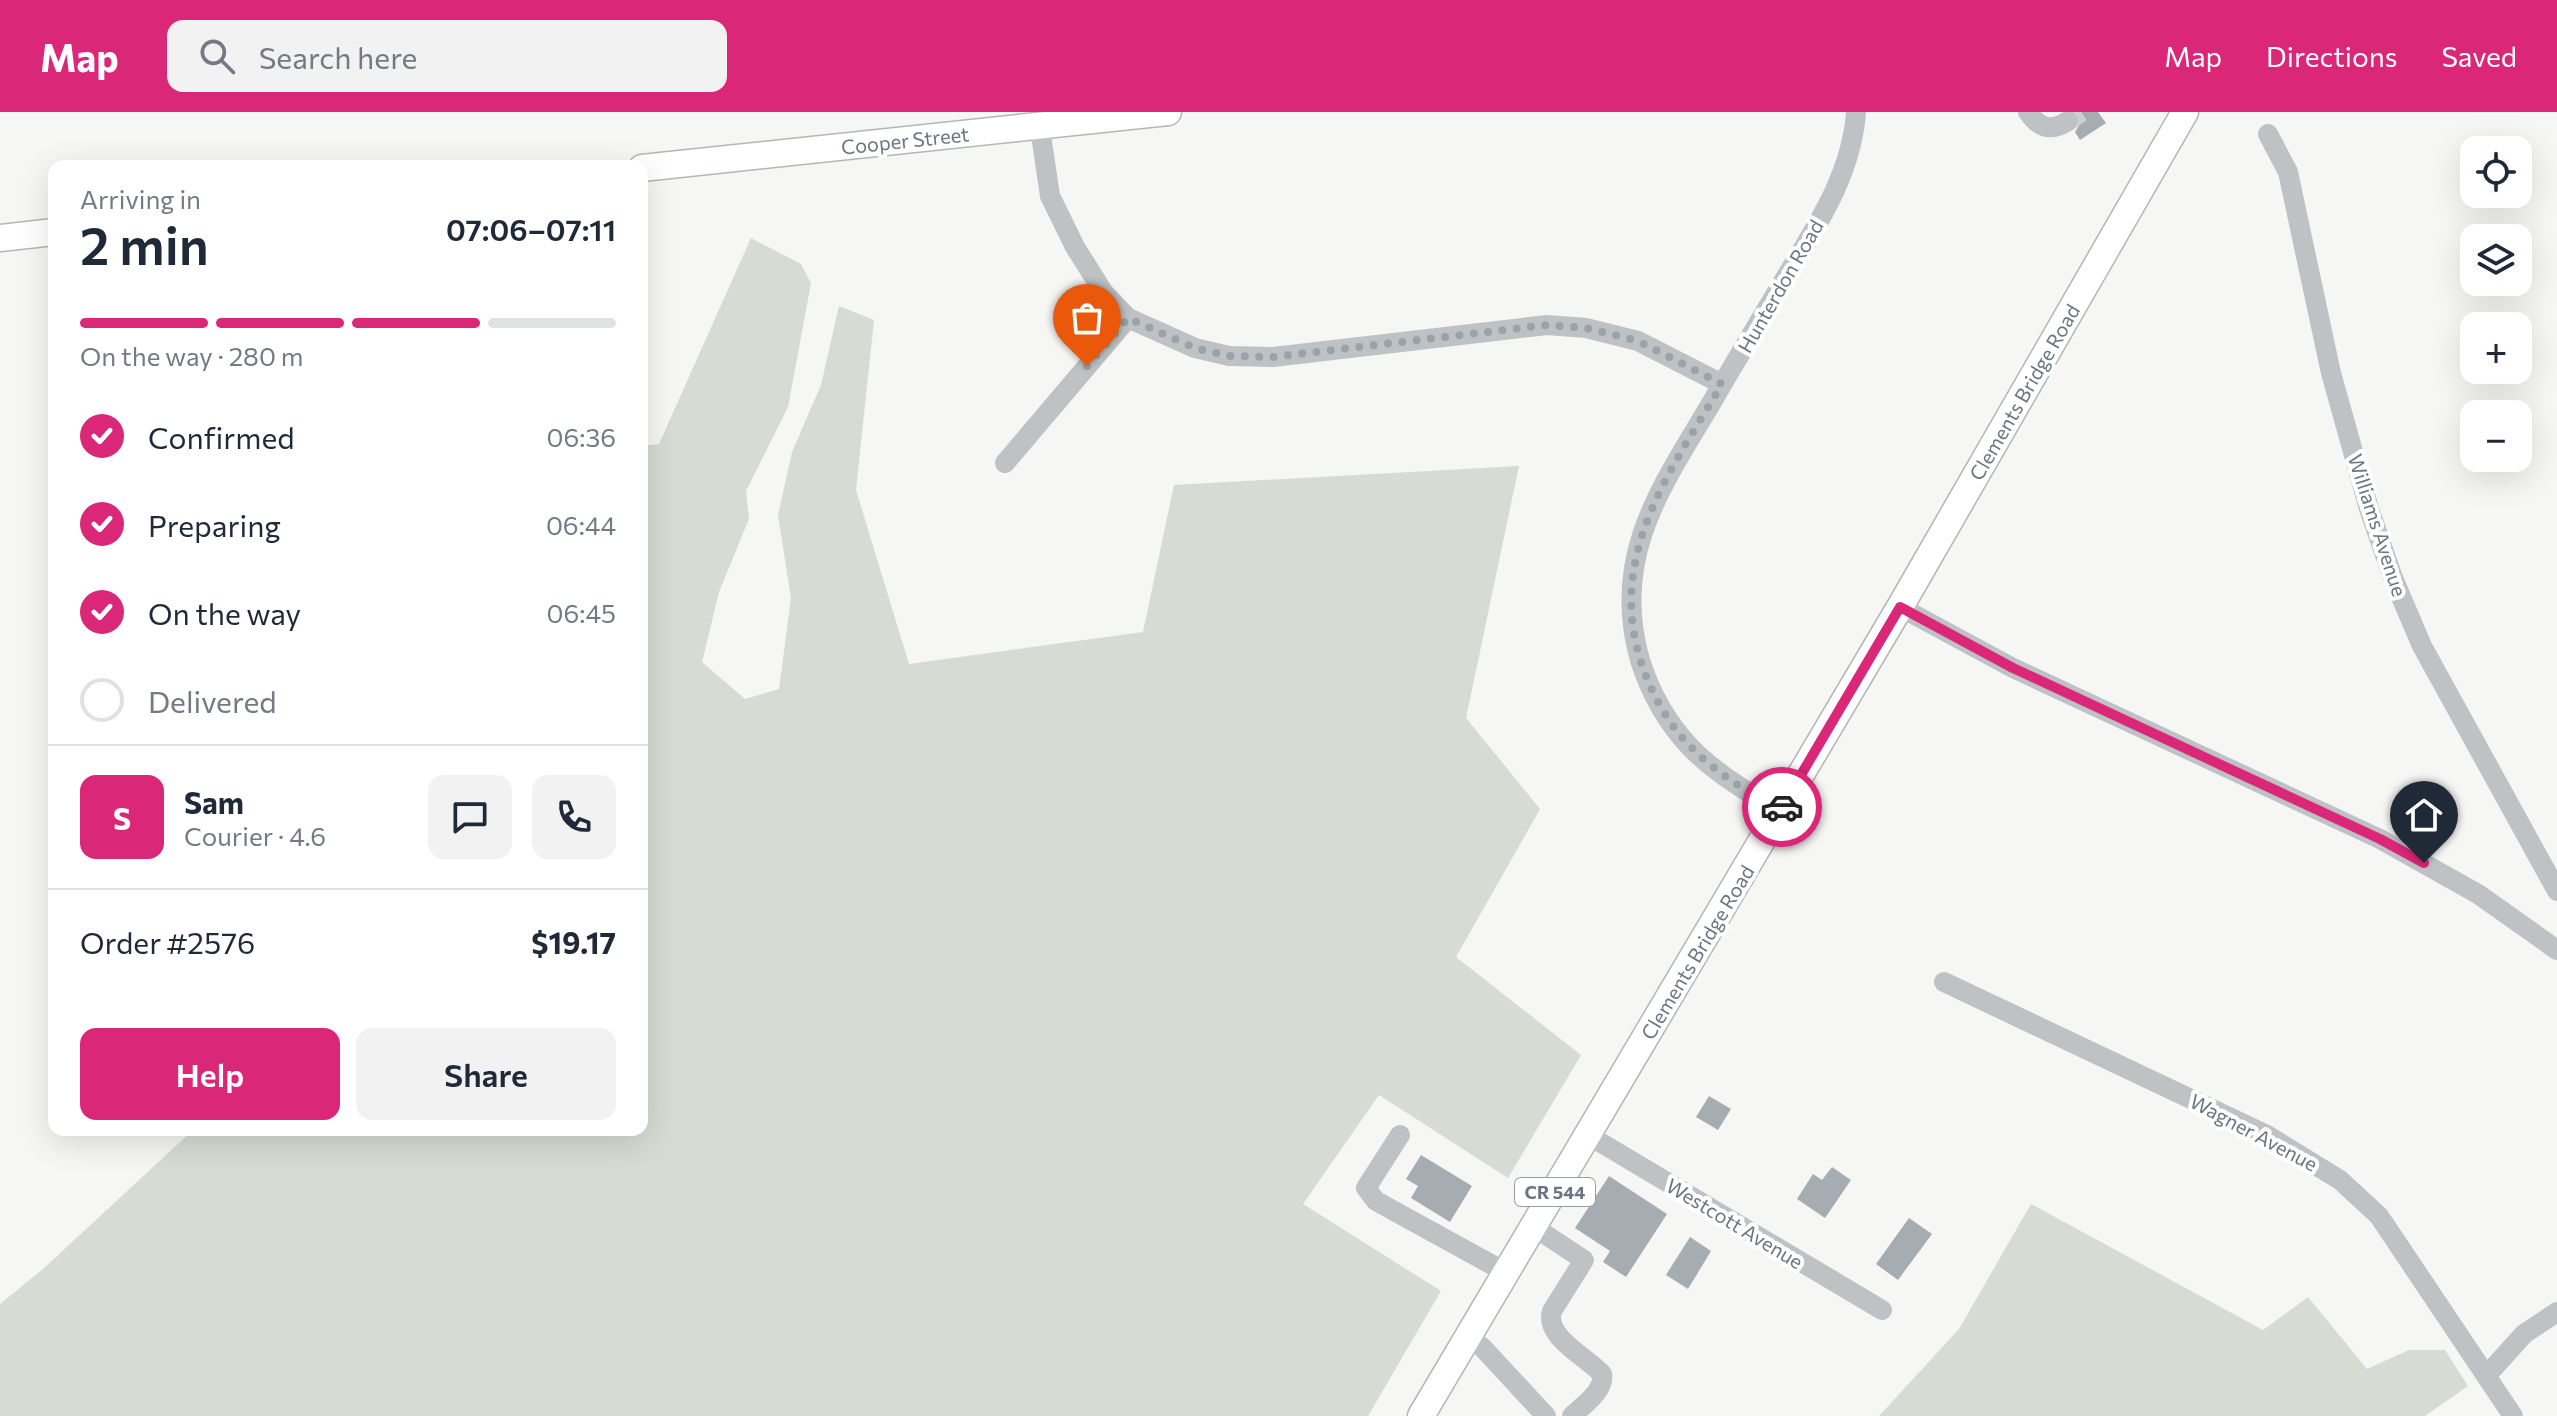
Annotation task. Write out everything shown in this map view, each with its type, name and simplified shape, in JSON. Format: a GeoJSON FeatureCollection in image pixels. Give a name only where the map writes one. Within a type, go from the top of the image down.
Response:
{"type":"FeatureCollection","features":[{"type":"Feature","properties":{"kind":"main road","name":"Clements Bridge Road"},"geometry":{"type":"LineString","coordinates":[[1421,1416],[1900,607],[2185,112]]}},
{"type":"Feature","properties":{"kind":"main road","name":"Cooper Street"},"geometry":{"type":"LineString","coordinates":[[648,167],[1040,128],[1158,113]]}},
{"type":"Feature","properties":{"kind":"main road"},"geometry":{"type":"LineString","coordinates":[[0,238],[48,233]]}},
{"type":"Feature","properties":{"kind":"street","name":"Hunterdon Road"},"geometry":{"type":"LineString","coordinates":[[1779,812],[1711,766],[1690,747],[1667,716],[1648,684],[1636,646],[1630,602],[1632,572],[1640,537],[1666,479],[1828,204],[1844,171],[1856,112]]}},
{"type":"Feature","properties":{"kind":"street"},"geometry":{"type":"LineString","coordinates":[[2028,112],[2034,121],[2045,128],[2057,128],[2063,116],[2040,112]]}},
{"type":"Feature","properties":{"kind":"street"},"geometry":{"type":"LineString","coordinates":[[1040,128],[1050,196],[1075,247],[1104,293],[1128,318],[1195,348],[1229,356],[1273,357],[1547,325],[1613,333],[1655,348],[1722,384]]}},
{"type":"Feature","properties":{"kind":"street","name":"Williams Avenue"},"geometry":{"type":"LineString","coordinates":[[2268,134],[2288,172],[2331,373],[2369,509],[2393,578],[2422,646],[2557,891]]}},
{"type":"Feature","properties":{"kind":"street"},"geometry":{"type":"LineString","coordinates":[[1005,463],[1128,318]]}},
{"type":"Feature","properties":{"kind":"street"},"geometry":{"type":"LineString","coordinates":[[1900,607],[2013,668],[2380,839],[2478,894],[2557,950]]}},
{"type":"Feature","properties":{"kind":"street","name":"Wagner Avenue"},"geometry":{"type":"LineString","coordinates":[[1944,982],[2267,1135],[2340,1180],[2379,1216],[2513,1416]]}},
{"type":"Feature","properties":{"kind":"street"},"geometry":{"type":"LineString","coordinates":[[1400,1135],[1366,1188],[1376,1201],[1507,1273]]}},
{"type":"Feature","properties":{"kind":"street","name":"Westcott Avenue"},"geometry":{"type":"LineString","coordinates":[[1588,1135],[1882,1310]]}},
{"type":"Feature","properties":{"kind":"street"},"geometry":{"type":"LineString","coordinates":[[1534,1227],[1584,1260],[1549,1320],[1565,1342],[1602,1374],[1600,1388],[1572,1416]]}},
{"type":"Feature","properties":{"kind":"street"},"geometry":{"type":"LineString","coordinates":[[2487,1375],[2524,1334],[2557,1312]]}},
{"type":"Feature","properties":{"kind":"street"},"geometry":{"type":"LineString","coordinates":[[1468,1336],[1546,1416]]}},
{"type":"Feature","properties":{"kind":"shaded area"},"geometry":{"type":"Polygon","coordinates":[[[751,238],[801,264],[811,283],[788,407],[746,491],[749,519],[719,592],[702,662],[745,699],[779,689],[791,598],[778,515],[792,452],[821,385],[839,306],[874,320],[856,490],[909,664],[1143,632],[1174,485],[1519,466],[1466,718],[1540,809],[1456,957],[1581,1055],[1508,1178],[1379,1095],[1303,1204],[1441,1291],[1368,1416],[0,1416],[0,1304],[43,1269],[187,1136],[648,1136],[648,445],[659,444],[751,238]]]}},
{"type":"Feature","properties":{"kind":"shaded area"},"geometry":{"type":"Polygon","coordinates":[[[2031,1204],[2263,1330],[2308,1297],[2367,1369],[2409,1350],[2445,1350],[2468,1386],[2425,1416],[1879,1416],[1959,1329],[2031,1204]]]}},
{"type":"Feature","properties":{"kind":"building"},"geometry":{"type":"Polygon","coordinates":[[[2077,112],[2098,112],[2106,123],[2080,140],[2075,132],[2081,122],[2077,112]]]}},
{"type":"Feature","properties":{"kind":"building"},"geometry":{"type":"Polygon","coordinates":[[[1709,1096],[1731,1109],[1718,1130],[1696,1117],[1709,1096]]]}},
{"type":"Feature","properties":{"kind":"building"},"geometry":{"type":"Polygon","coordinates":[[[1421,1155],[1472,1186],[1450,1222],[1411,1198],[1418,1186],[1406,1179],[1421,1155]]]}},
{"type":"Feature","properties":{"kind":"building"},"geometry":{"type":"Polygon","coordinates":[[[1832,1167],[1851,1180],[1825,1218],[1797,1199],[1813,1174],[1822,1180],[1832,1167]]]}},
{"type":"Feature","properties":{"kind":"building"},"geometry":{"type":"Polygon","coordinates":[[[1609,1176],[1667,1214],[1626,1277],[1603,1262],[1610,1251],[1575,1228],[1609,1176]]]}},
{"type":"Feature","properties":{"kind":"building"},"geometry":{"type":"Polygon","coordinates":[[[1909,1218],[1932,1234],[1898,1280],[1876,1264],[1909,1218]]]}},
{"type":"Feature","properties":{"kind":"building"},"geometry":{"type":"Polygon","coordinates":[[[1690,1237],[1711,1251],[1688,1289],[1666,1275],[1690,1237]]]}},
{"type":"Feature","properties":{"kind":"tunnel"},"geometry":{"type":"LineString","coordinates":[[2068,121],[2081,112]]}},
{"type":"Feature","properties":{"kind":"way so far"},"geometry":{"type":"LineString","coordinates":[[1087,366],[1128,318],[1195,348],[1229,356],[1273,357],[1547,325],[1586,328],[1638,341],[1722,384],[1666,479],[1640,537],[1632,572],[1630,602],[1636,646],[1648,684],[1690,747],[1711,766],[1779,812],[1782,807]]}},
{"type":"Feature","properties":{"kind":"route"},"geometry":{"type":"LineString","coordinates":[[1782,807],[1900,607],[2013,668],[2380,839],[2424,863]]}}]}
